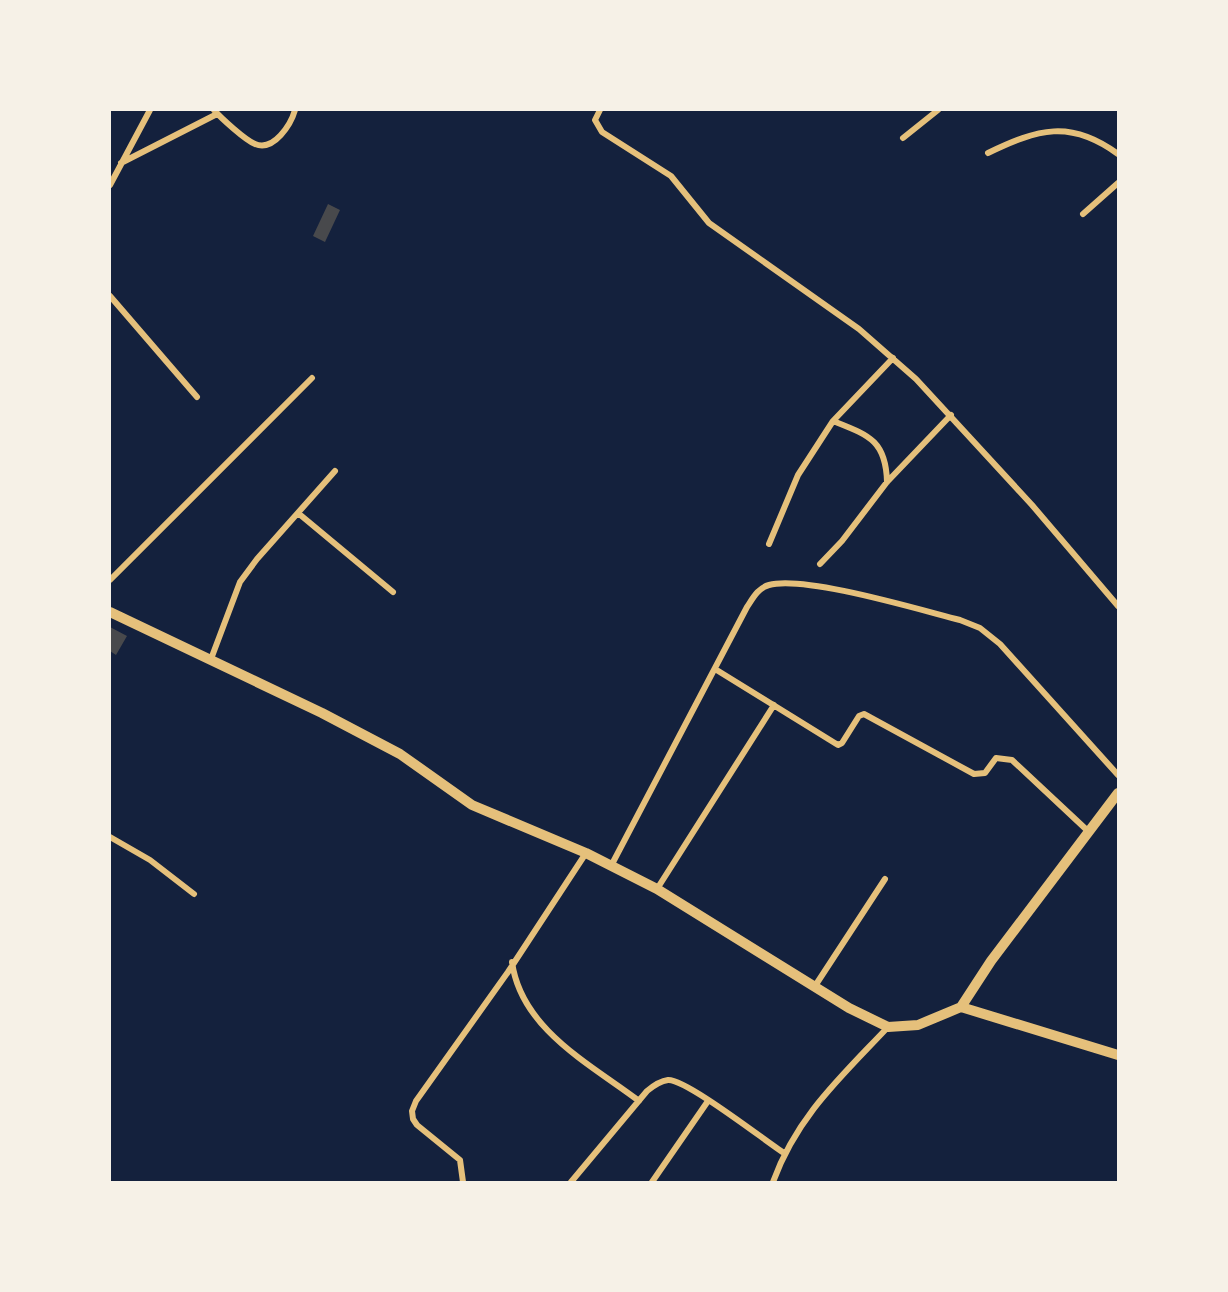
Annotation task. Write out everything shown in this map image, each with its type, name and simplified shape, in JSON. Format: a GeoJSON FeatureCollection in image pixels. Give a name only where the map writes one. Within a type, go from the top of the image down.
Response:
{"type":"FeatureCollection","features":[{"type":"Feature","properties":{"kind":"street"},"geometry":{"type":"LineString","coordinates":[[110,185],[150,110]]}},
{"type":"Feature","properties":{"kind":"street"},"geometry":{"type":"LineString","coordinates":[[121,163],[216,112],[254,144],[264,145],[277,138],[287,126],[295,110]]}},
{"type":"Feature","properties":{"kind":"street"},"geometry":{"type":"LineString","coordinates":[[600,110],[595,120],[602,132],[671,176],[709,223],[810,293],[893,358],[951,415],[1119,606]]}},
{"type":"Feature","properties":{"kind":"street"},"geometry":{"type":"LineString","coordinates":[[903,138],[938,110]]}},
{"type":"Feature","properties":{"kind":"street"},"geometry":{"type":"LineString","coordinates":[[988,153],[1025,135],[1039,132],[1070,132],[1089,136],[1119,154]]}},
{"type":"Feature","properties":{"kind":"street"},"geometry":{"type":"LineString","coordinates":[[1083,214],[1119,183]]}},
{"type":"Feature","properties":{"kind":"street"},"geometry":{"type":"LineString","coordinates":[[110,296],[197,397]]}},
{"type":"Feature","properties":{"kind":"street"},"geometry":{"type":"LineString","coordinates":[[769,544],[798,475],[833,421],[893,358]]}},
{"type":"Feature","properties":{"kind":"street"},"geometry":{"type":"LineString","coordinates":[[110,580],[312,378]]}},
{"type":"Feature","properties":{"kind":"street"},"geometry":{"type":"LineString","coordinates":[[820,564],[842,541],[887,482],[951,415]]}},
{"type":"Feature","properties":{"kind":"street"},"geometry":{"type":"LineString","coordinates":[[833,421],[859,431],[875,442],[884,455],[887,482]]}},
{"type":"Feature","properties":{"kind":"street"},"geometry":{"type":"LineString","coordinates":[[211,659],[240,582],[334,471]]}},
{"type":"Feature","properties":{"kind":"street"},"geometry":{"type":"LineString","coordinates":[[297,513],[393,592]]}},
{"type":"Feature","properties":{"kind":"street"},"geometry":{"type":"LineString","coordinates":[[611,866],[747,607],[759,590],[770,585],[813,585],[960,620],[980,628],[1000,644],[1119,775]]}},
{"type":"Feature","properties":{"kind":"street"},"geometry":{"type":"LineString","coordinates":[[110,612],[211,659],[400,754],[472,805],[586,853],[657,889],[849,1008],[888,1027],[918,1025],[961,1007],[986,969],[1119,793]]}},
{"type":"Feature","properties":{"kind":"street"},"geometry":{"type":"LineString","coordinates":[[715,669],[838,745],[842,743],[859,716],[864,714],[974,774],[985,773],[996,758],[1012,759],[1089,832]]}},
{"type":"Feature","properties":{"kind":"street"},"geometry":{"type":"LineString","coordinates":[[657,889],[774,705]]}},
{"type":"Feature","properties":{"kind":"street"},"geometry":{"type":"LineString","coordinates":[[110,837],[150,860],[194,894]]}},
{"type":"Feature","properties":{"kind":"street"},"geometry":{"type":"LineString","coordinates":[[463,1182],[460,1160],[417,1125],[412,1111],[430,1079],[508,972],[512,962],[586,853]]}},
{"type":"Feature","properties":{"kind":"street"},"geometry":{"type":"LineString","coordinates":[[815,986],[885,879]]}},
{"type":"Feature","properties":{"kind":"street"},"geometry":{"type":"LineString","coordinates":[[512,962],[515,982],[544,1026],[567,1049],[639,1101]]}},
{"type":"Feature","properties":{"kind":"street"},"geometry":{"type":"LineString","coordinates":[[961,1007],[1119,1055]]}},
{"type":"Feature","properties":{"kind":"street"},"geometry":{"type":"LineString","coordinates":[[773,1182],[783,1153],[814,1105],[888,1027]]}},
{"type":"Feature","properties":{"kind":"street"},"geometry":{"type":"LineString","coordinates":[[571,1182],[580,1180],[639,1101],[657,1083],[668,1080],[678,1082],[708,1101],[783,1153]]}},
{"type":"Feature","properties":{"kind":"street"},"geometry":{"type":"LineString","coordinates":[[652,1182],[708,1101]]}},
{"type":"Feature","properties":{"kind":"building"},"geometry":{"type":"Polygon","coordinates":[[[328,204],[340,210],[325,242],[313,236],[328,204]]]}},
{"type":"Feature","properties":{"kind":"building"},"geometry":{"type":"Polygon","coordinates":[[[110,627],[127,636],[116,655],[110,651],[110,627]]]}}]}
